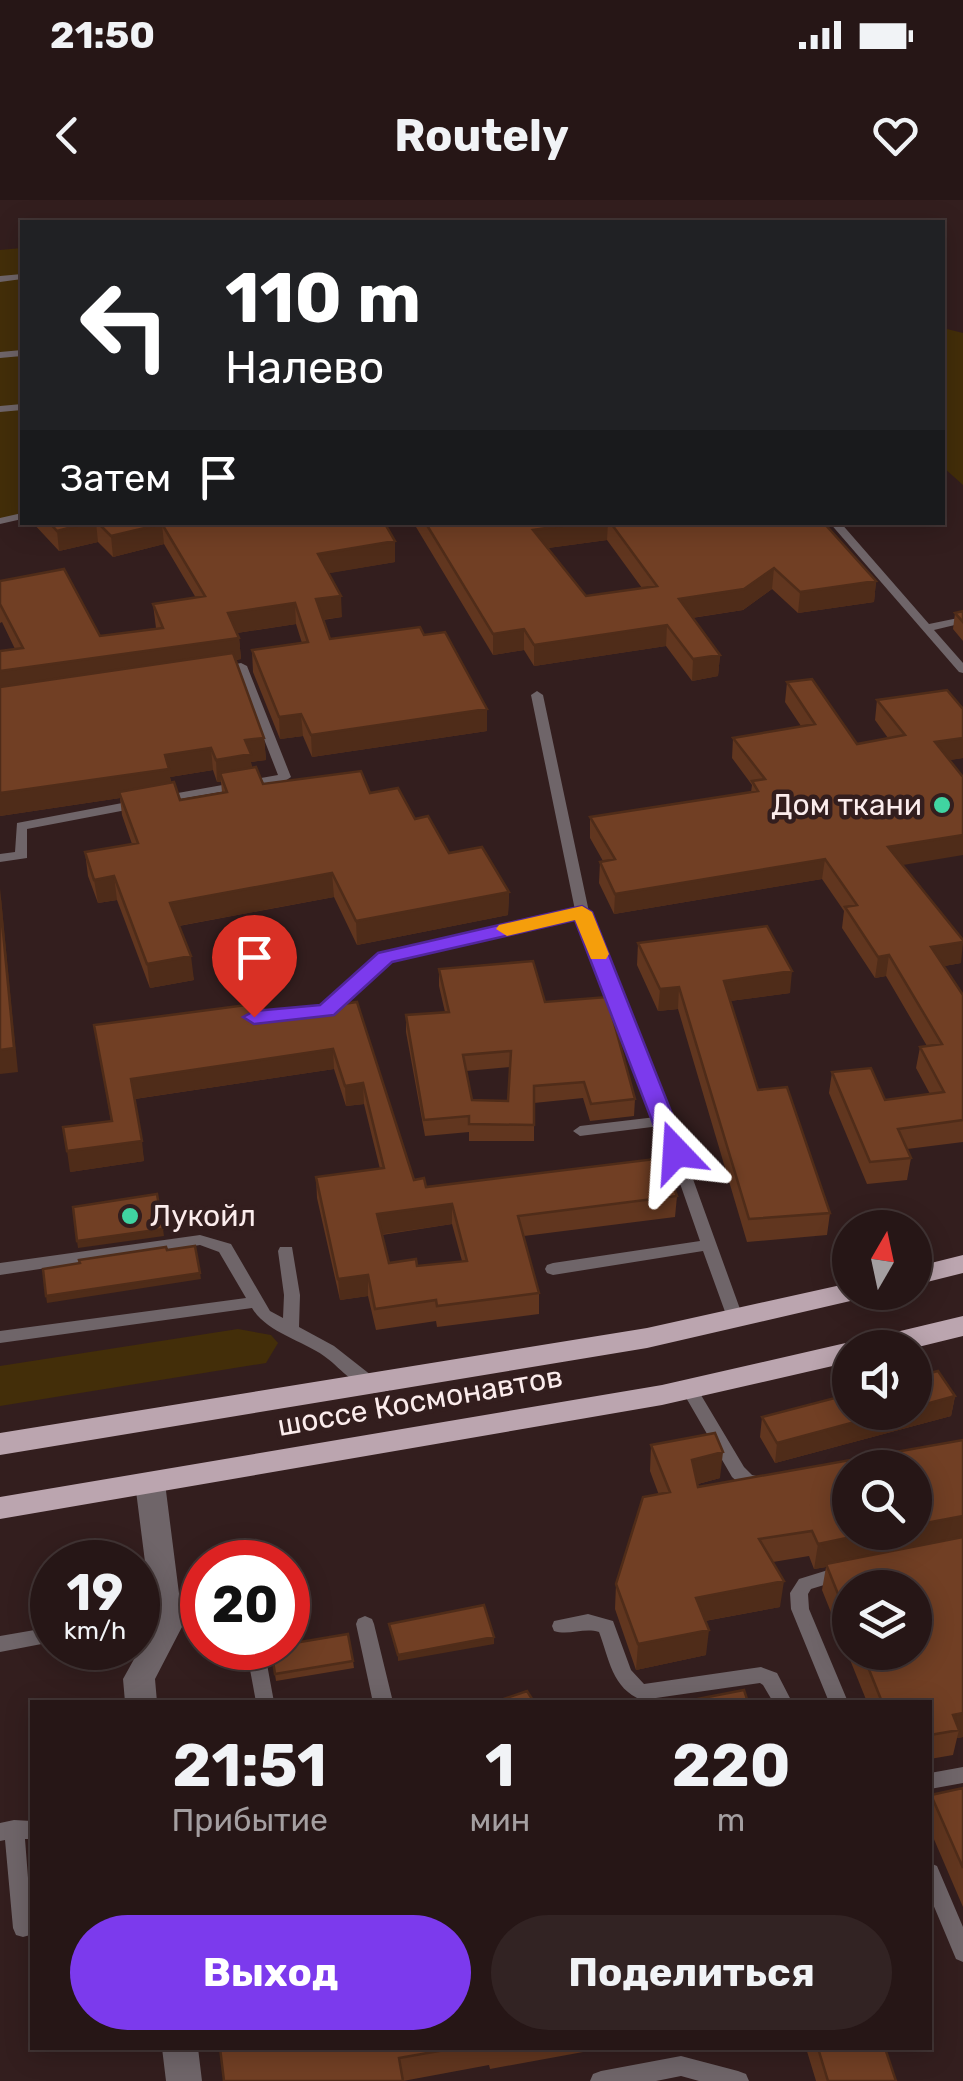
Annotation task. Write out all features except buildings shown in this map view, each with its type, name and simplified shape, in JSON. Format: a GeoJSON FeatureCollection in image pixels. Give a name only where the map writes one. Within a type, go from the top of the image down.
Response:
{"type":"FeatureCollection","features":[{"type":"Feature","properties":{"kind":"main road"},"geometry":{"type":"LineString","coordinates":[[932,1272],[963,1264]]}},
{"type":"Feature","properties":{"kind":"main road","name":"шоссе Космонавтов"},"geometry":{"type":"LineString","coordinates":[[0,1444],[736,1320],[832,1296]]}},
{"type":"Feature","properties":{"kind":"main road"},"geometry":{"type":"LineString","coordinates":[[932,1333],[963,1326]]}},
{"type":"Feature","properties":{"kind":"main road","name":"шоссе Космонавтов"},"geometry":{"type":"LineString","coordinates":[[0,1508],[689,1389],[832,1356]]}},
{"type":"Feature","properties":{"kind":"street"},"geometry":{"type":"LineString","coordinates":[[150,1484],[151,1540]]}},
{"type":"Feature","properties":{"kind":"street"},"geometry":{"type":"LineString","coordinates":[[140,1670],[141,1700]]}},
{"type":"Feature","properties":{"kind":"street"},"geometry":{"type":"LineString","coordinates":[[180,2050],[184,2081]]}},
{"type":"Feature","properties":{"kind":"lane"},"geometry":{"type":"LineString","coordinates":[[837,525],[963,670]]}},
{"type":"Feature","properties":{"kind":"lane"},"geometry":{"type":"LineString","coordinates":[[926,628],[963,620]]}},
{"type":"Feature","properties":{"kind":"lane"},"geometry":{"type":"LineString","coordinates":[[0,858],[22,855],[21,826],[285,777],[241,666],[204,672]]}},
{"type":"Feature","properties":{"kind":"lane"},"geometry":{"type":"LineString","coordinates":[[537,694],[582,912],[665,1121],[706,1245],[736,1320]]}},
{"type":"Feature","properties":{"kind":"lane"},"geometry":{"type":"LineString","coordinates":[[308,1012],[326,1010],[385,957],[582,912]]}},
{"type":"Feature","properties":{"kind":"lane"},"geometry":{"type":"LineString","coordinates":[[580,1131],[665,1121]]}},
{"type":"Feature","properties":{"kind":"lane"},"geometry":{"type":"LineString","coordinates":[[2,1272],[200,1240],[225,1248],[264,1315],[328,1350],[370,1382]]}},
{"type":"Feature","properties":{"kind":"lane"},"geometry":{"type":"LineString","coordinates":[[552,1269],[706,1245]]}},
{"type":"Feature","properties":{"kind":"lane"},"geometry":{"type":"LineString","coordinates":[[286,1251],[292,1295],[291,1330]]}},
{"type":"Feature","properties":{"kind":"lane"},"geometry":{"type":"LineString","coordinates":[[0,1337],[256,1302]]}},
{"type":"Feature","properties":{"kind":"lane"},"geometry":{"type":"LineString","coordinates":[[689,1389],[738,1472],[747,1481],[776,1484]]}},
{"type":"Feature","properties":{"kind":"lane"},"geometry":{"type":"LineString","coordinates":[[832,1577],[805,1584],[799,1594],[800,1609],[837,1700]]}},
{"type":"Feature","properties":{"kind":"lane"},"geometry":{"type":"LineString","coordinates":[[561,1626],[588,1621],[606,1626],[624,1678],[630,1687],[642,1692],[761,1675],[770,1679],[781,1700]]}},
{"type":"Feature","properties":{"kind":"lane"},"geometry":{"type":"LineString","coordinates":[[365,1624],[382,1698]]}},
{"type":"Feature","properties":{"kind":"lane"},"geometry":{"type":"LineString","coordinates":[[0,1644],[30,1639]]}},
{"type":"Feature","properties":{"kind":"lane"},"geometry":{"type":"LineString","coordinates":[[259,1670],[265,1700]]}},
{"type":"Feature","properties":{"kind":"lane"},"geometry":{"type":"LineString","coordinates":[[932,1781],[963,1775]]}},
{"type":"Feature","properties":{"kind":"lane"},"geometry":{"type":"LineString","coordinates":[[16,1831],[23,1928]]}},
{"type":"Feature","properties":{"kind":"lane"},"geometry":{"type":"LineString","coordinates":[[932,1877],[963,1952]]}},
{"type":"Feature","properties":{"kind":"lane"},"geometry":{"type":"LineString","coordinates":[[601,2081],[681,2066],[738,2081]]}},
{"type":"Feature","properties":{"kind":"shaded area"},"geometry":{"type":"Polygon","coordinates":[[[20,248],[20,516],[0,521],[0,250],[20,248]]]}},
{"type":"Feature","properties":{"kind":"shaded area"},"geometry":{"type":"Polygon","coordinates":[[[945,328],[963,333],[963,485],[945,469],[945,328]]]}},
{"type":"Feature","properties":{"kind":"shaded area"},"geometry":{"type":"Polygon","coordinates":[[[238,1329],[271,1335],[278,1343],[266,1363],[0,1406],[0,1366],[238,1329]]]}},
{"type":"Feature","properties":{"kind":"slow traffic"},"geometry":{"type":"LineString","coordinates":[[507,929],[582,912],[599,954]]}},
{"type":"Feature","properties":{"kind":"place","name":"Дом ткани"},"geometry":{"type":"Point","coordinates":[942,805]}},
{"type":"Feature","properties":{"kind":"place","name":"Лукойл"},"geometry":{"type":"Point","coordinates":[130,1216]}},
{"type":"Feature","properties":{"kind":"route"},"geometry":{"type":"LineString","coordinates":[[254,1017],[326,1010],[385,957],[582,912],[676,1152]]}}]}
